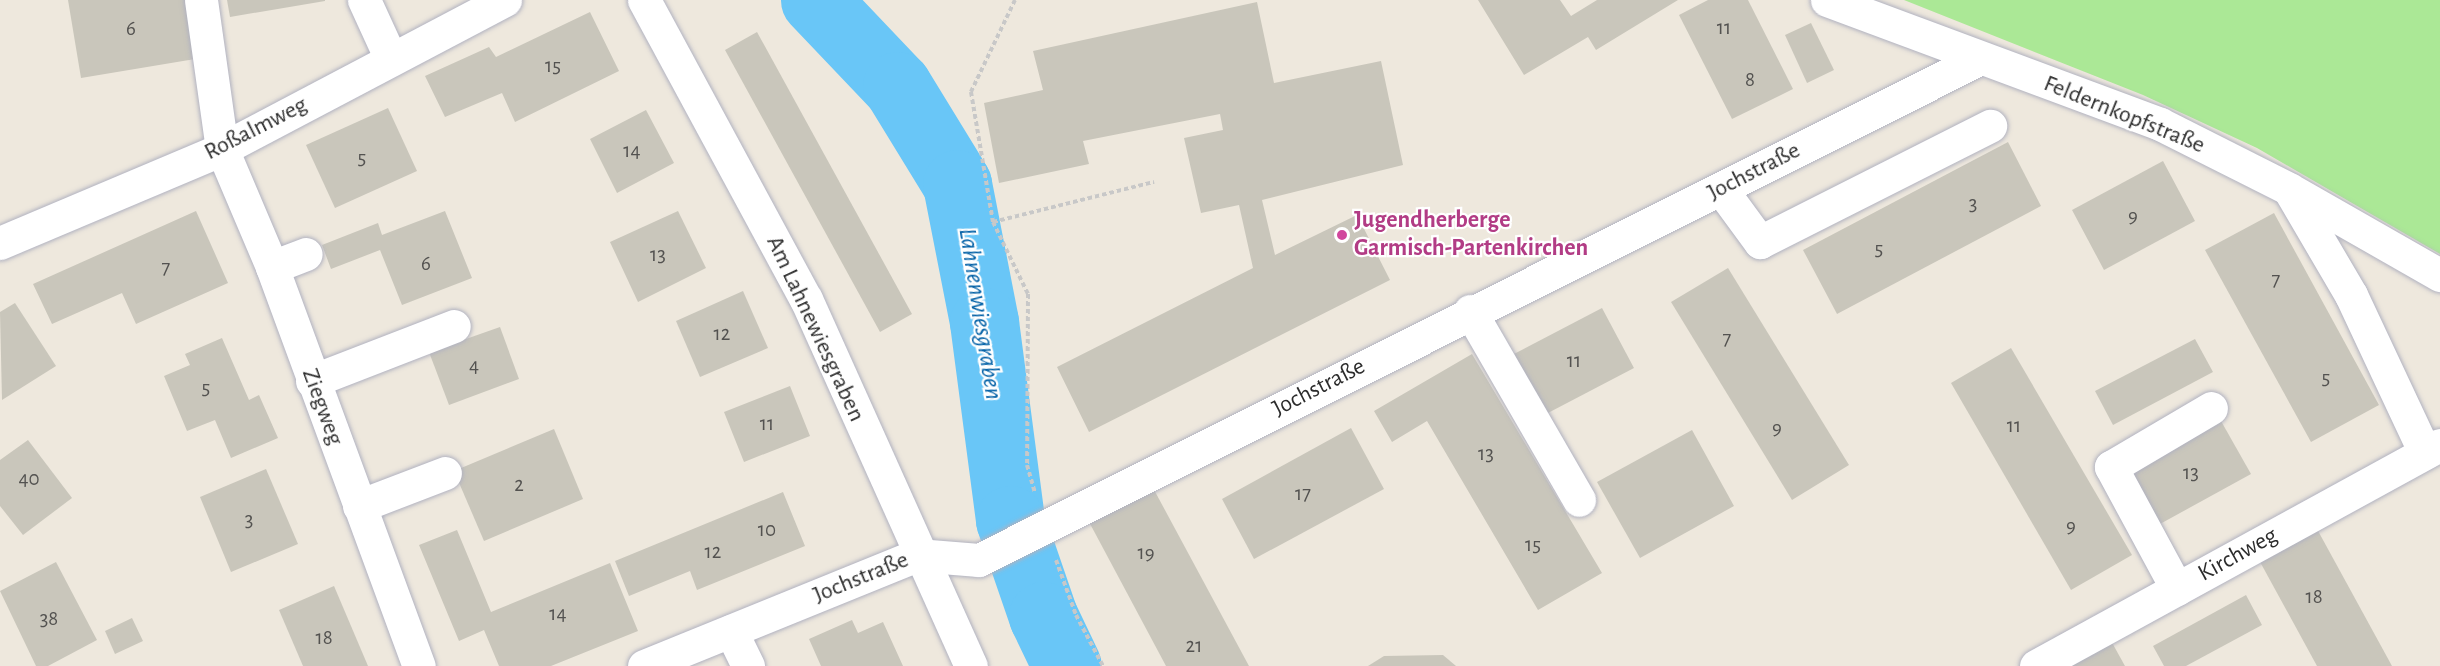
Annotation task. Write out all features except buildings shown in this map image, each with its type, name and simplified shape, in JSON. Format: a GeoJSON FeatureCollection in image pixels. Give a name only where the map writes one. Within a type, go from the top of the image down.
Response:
{"type":"FeatureCollection","features":[{"type":"Feature","properties":{"kind":"street","name":"Ziegweg"},"geometry":{"type":"LineString","coordinates":[[201,0],[222,148],[273,267],[312,381],[419,666]]}},
{"type":"Feature","properties":{"kind":"street"},"geometry":{"type":"LineString","coordinates":[[364,0],[392,59]]}},
{"type":"Feature","properties":{"kind":"street","name":"Roßalmweg"},"geometry":{"type":"LineString","coordinates":[[0,243],[222,148],[505,0]]}},
{"type":"Feature","properties":{"kind":"street","name":"Am Lahnewiesgraben"},"geometry":{"type":"LineString","coordinates":[[644,0],[806,299],[917,555],[971,666]]}},
{"type":"Feature","properties":{"kind":"street","name":"Feldernkopfstraße"},"geometry":{"type":"LineString","coordinates":[[1827,0],[1979,59],[2160,124],[2289,189],[2440,275]]}},
{"type":"Feature","properties":{"kind":"street","name":"Jochstraße"},"geometry":{"type":"LineString","coordinates":[[644,666],[917,555],[979,560],[1045,529],[1470,311],[1722,189],[1979,59]]}},
{"type":"Feature","properties":{"kind":"street"},"geometry":{"type":"LineString","coordinates":[[1722,189],[1760,242],[1990,126]]}},
{"type":"Feature","properties":{"kind":"street"},"geometry":{"type":"LineString","coordinates":[[2289,189],[2351,295],[2433,449]]}},
{"type":"Feature","properties":{"kind":"street"},"geometry":{"type":"LineString","coordinates":[[273,267],[306,254]]}},
{"type":"Feature","properties":{"kind":"street"},"geometry":{"type":"LineString","coordinates":[[1470,311],[1579,500]]}},
{"type":"Feature","properties":{"kind":"street"},"geometry":{"type":"LineString","coordinates":[[312,381],[454,326]]}},
{"type":"Feature","properties":{"kind":"street"},"geometry":{"type":"LineString","coordinates":[[2177,589],[2111,467],[2211,408]]}},
{"type":"Feature","properties":{"kind":"street","name":"Kirchweg"},"geometry":{"type":"LineString","coordinates":[[2036,666],[2433,449]]}},
{"type":"Feature","properties":{"kind":"street"},"geometry":{"type":"LineString","coordinates":[[359,506],[445,473]]}},
{"type":"Feature","properties":{"kind":"street"},"geometry":{"type":"LineString","coordinates":[[731,631],[747,666]]}},
{"type":"Feature","properties":{"kind":"path"},"geometry":{"type":"LineString","coordinates":[[1016,0],[971,92],[993,222],[1028,294],[1027,465],[1045,529],[1076,615],[1103,666]]}},
{"type":"Feature","properties":{"kind":"path"},"geometry":{"type":"LineString","coordinates":[[993,222],[1154,182]]}},
{"type":"Feature","properties":{"kind":"green space"},"geometry":{"type":"Polygon","coordinates":[[[1904,0],[2440,0],[2440,254],[2257,148],[2143,95],[1904,0]]]}},
{"type":"Feature","properties":{"kind":"waterway","name":"Lahnenwiesgraben"},"geometry":{"type":"LineString","coordinates":[[815,0],[897,86],[957,184],[984,322],[1010,520],[1043,616],[1067,666]]}},
{"type":"Feature","properties":{"kind":"place","name":"Jugendherberge Garmisch-Partenkirchen"},"geometry":{"type":"Point","coordinates":[1342,235]}}]}
